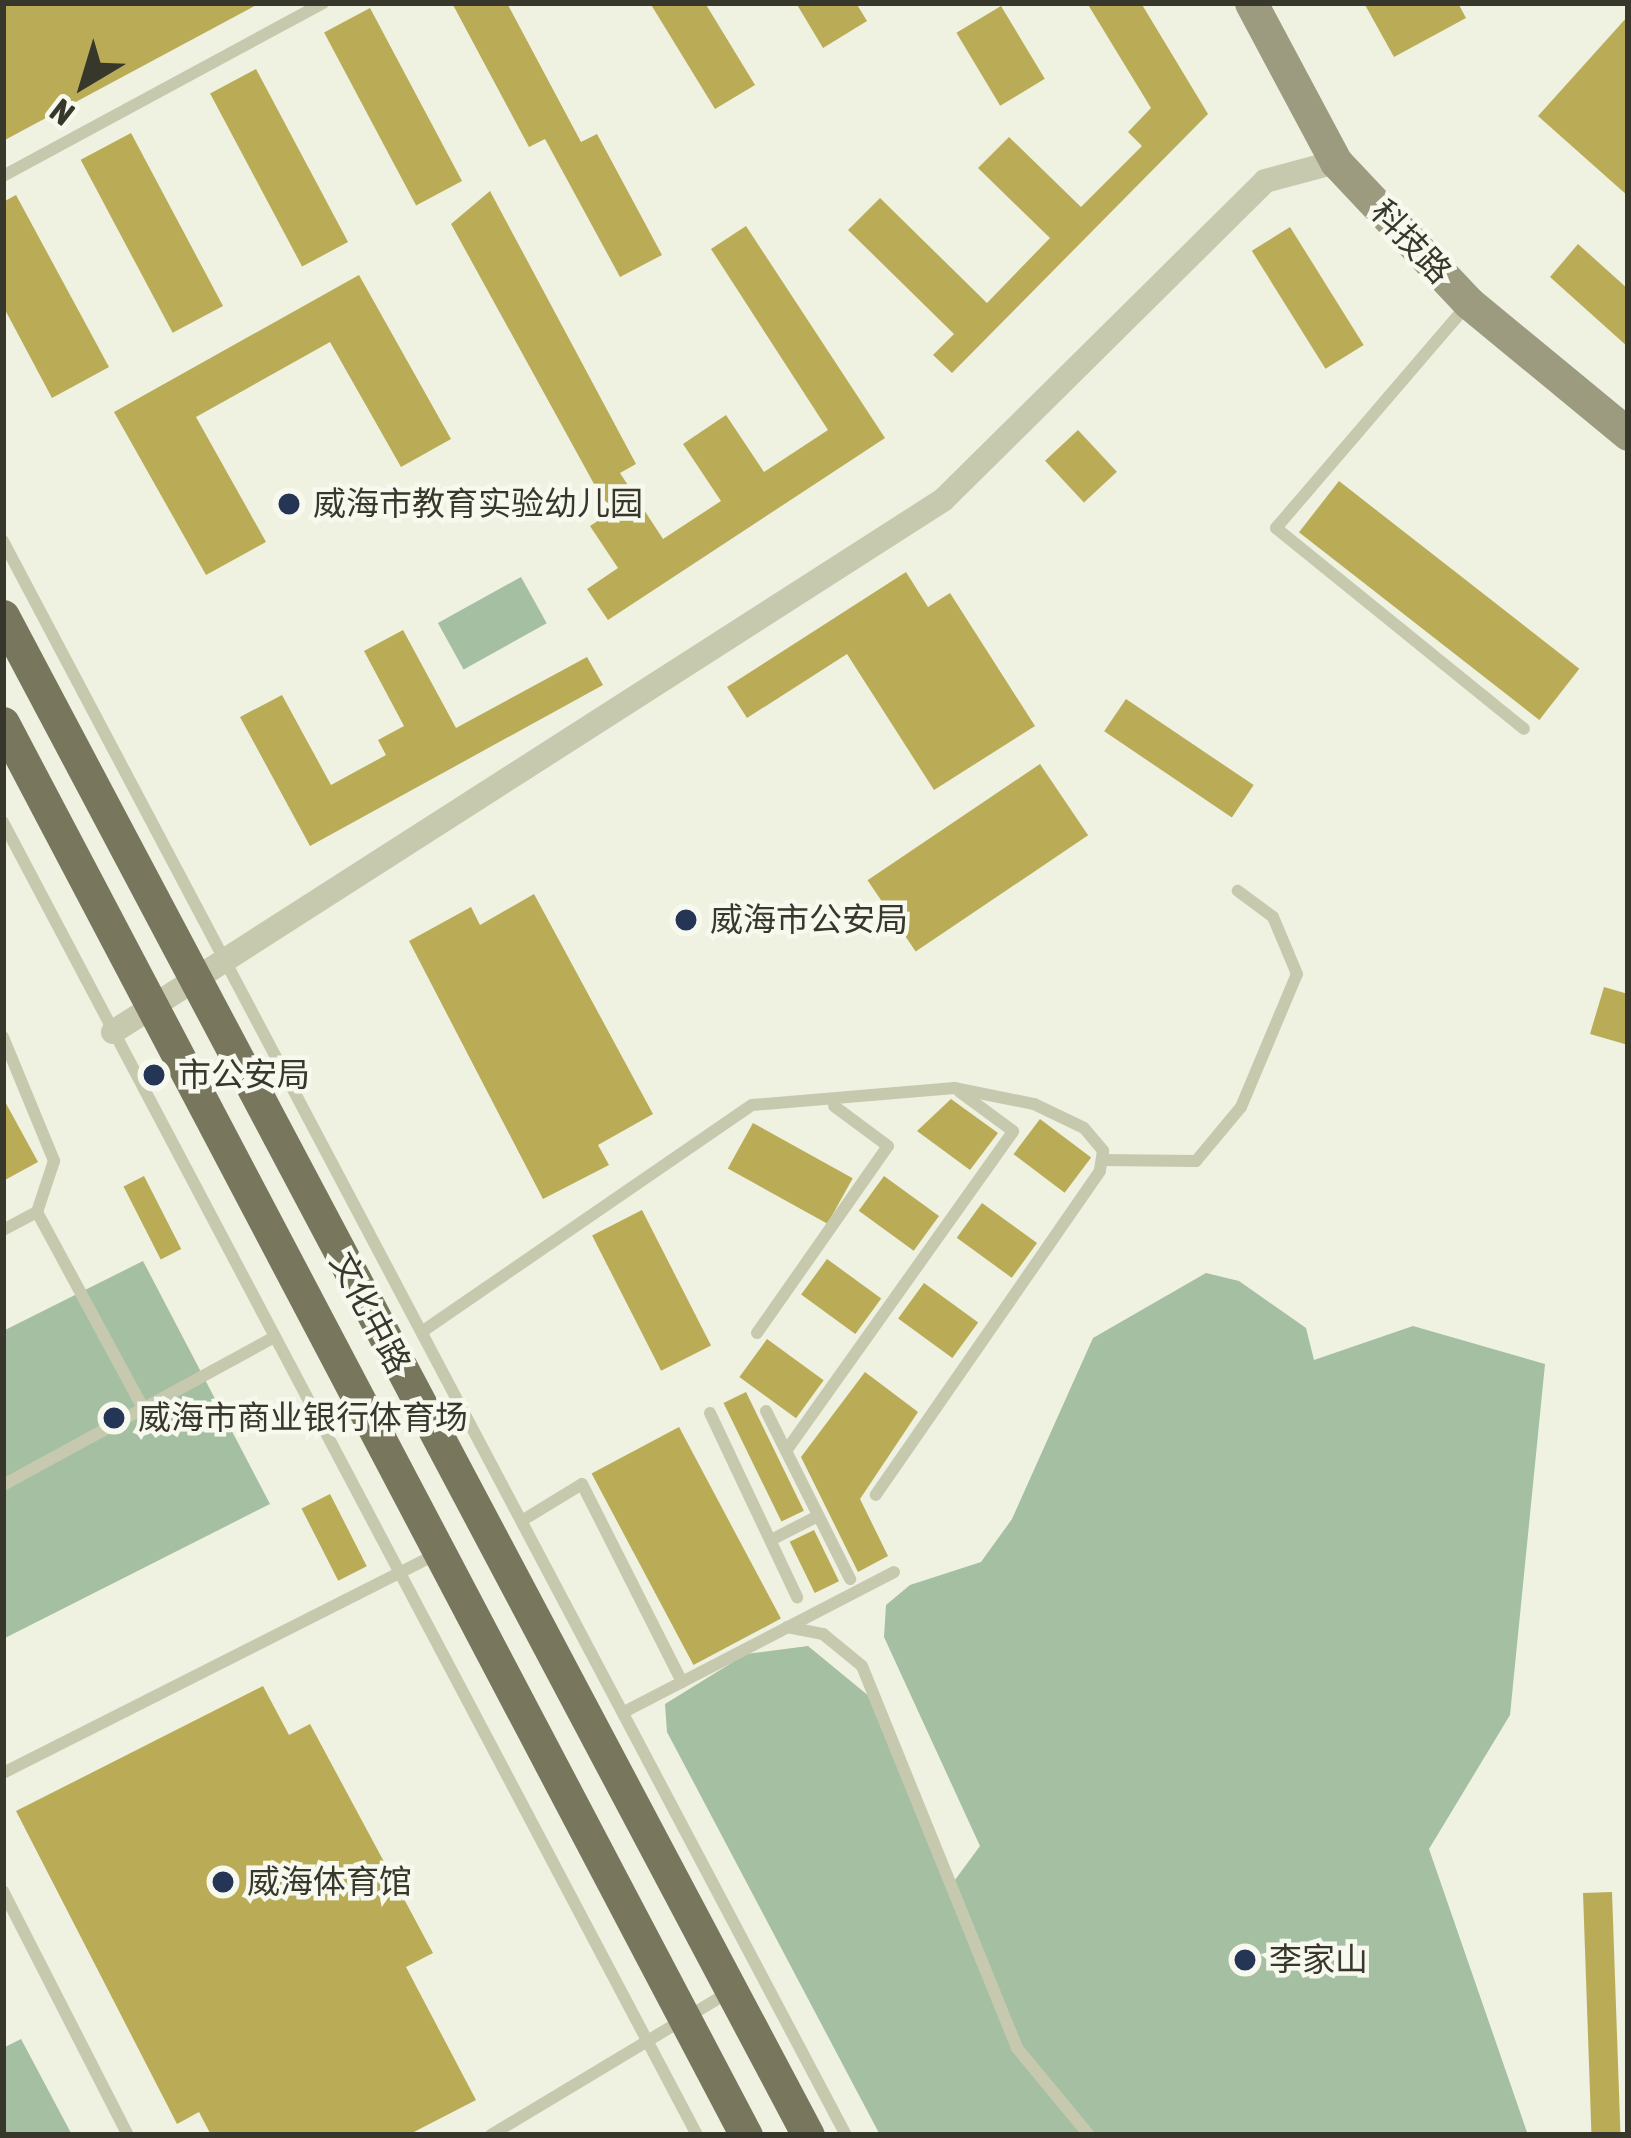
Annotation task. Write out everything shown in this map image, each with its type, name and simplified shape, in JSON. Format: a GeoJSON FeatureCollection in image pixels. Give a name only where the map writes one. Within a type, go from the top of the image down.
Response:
{"type":"FeatureCollection","features":[{"type":"Feature","properties":{"kind":"main road","name":"科技路"},"geometry":{"type":"LineString","coordinates":[[1250,3],[1336,162],[1469,303],[1628,434]]}},
{"type":"Feature","properties":{"kind":"main road","name":"文化中路"},"geometry":{"type":"LineString","coordinates":[[3,616],[808,2135]]}},
{"type":"Feature","properties":{"kind":"main road","name":"文化中路"},"geometry":{"type":"LineString","coordinates":[[3,722],[746,2135]]}},
{"type":"Feature","properties":{"kind":"street"},"geometry":{"type":"LineString","coordinates":[[113,1032],[230,965],[943,500],[1265,181],[1336,162]]}},
{"type":"Feature","properties":{"kind":"lane"},"geometry":{"type":"LineString","coordinates":[[3,176],[323,3]]}},
{"type":"Feature","properties":{"kind":"lane"},"geometry":{"type":"LineString","coordinates":[[1469,303],[1276,528],[1524,728]]}},
{"type":"Feature","properties":{"kind":"lane"},"geometry":{"type":"LineString","coordinates":[[3,541],[846,2135]]}},
{"type":"Feature","properties":{"kind":"lane"},"geometry":{"type":"LineString","coordinates":[[3,822],[697,2135]]}},
{"type":"Feature","properties":{"kind":"lane"},"geometry":{"type":"LineString","coordinates":[[1102,1160],[1196,1161],[1241,1107],[1297,974],[1273,917],[1238,891]]}},
{"type":"Feature","properties":{"kind":"lane"},"geometry":{"type":"LineString","coordinates":[[3,1037],[54,1160],[37,1212],[3,1231]]}},
{"type":"Feature","properties":{"kind":"lane"},"geometry":{"type":"LineString","coordinates":[[423,1331],[752,1105],[834,1106],[954,1088],[1034,1103],[1084,1128],[1102,1160]]}},
{"type":"Feature","properties":{"kind":"lane"},"geometry":{"type":"LineString","coordinates":[[786,1450],[1013,1131],[954,1088]]}},
{"type":"Feature","properties":{"kind":"lane"},"geometry":{"type":"LineString","coordinates":[[757,1334],[888,1145],[834,1106]]}},
{"type":"Feature","properties":{"kind":"lane"},"geometry":{"type":"LineString","coordinates":[[876,1495],[1102,1160]]}},
{"type":"Feature","properties":{"kind":"lane"},"geometry":{"type":"LineString","coordinates":[[37,1212],[143,1408]]}},
{"type":"Feature","properties":{"kind":"lane"},"geometry":{"type":"LineString","coordinates":[[3,1484],[274,1337]]}},
{"type":"Feature","properties":{"kind":"lane"},"geometry":{"type":"LineString","coordinates":[[766,1411],[850,1579]]}},
{"type":"Feature","properties":{"kind":"lane"},"geometry":{"type":"LineString","coordinates":[[710,1413],[797,1597]]}},
{"type":"Feature","properties":{"kind":"lane"},"geometry":{"type":"LineString","coordinates":[[523,1520],[582,1484],[682,1682]]}},
{"type":"Feature","properties":{"kind":"lane"},"geometry":{"type":"LineString","coordinates":[[770,1540],[818,1516]]}},
{"type":"Feature","properties":{"kind":"lane"},"geometry":{"type":"LineString","coordinates":[[3,1773],[442,1551]]}},
{"type":"Feature","properties":{"kind":"lane"},"geometry":{"type":"LineString","coordinates":[[624,1712],[894,1572]]}},
{"type":"Feature","properties":{"kind":"lane"},"geometry":{"type":"LineString","coordinates":[[787,1628],[823,1634],[862,1666],[1017,2048],[1089,2135]]}},
{"type":"Feature","properties":{"kind":"lane"},"geometry":{"type":"LineString","coordinates":[[3,1891],[128,2135]]}},
{"type":"Feature","properties":{"kind":"lane"},"geometry":{"type":"LineString","coordinates":[[491,2135],[685,2013],[733,1990]]}},
{"type":"Feature","properties":{"kind":"green space"},"geometry":{"type":"Polygon","coordinates":[[[521,577],[547,623],[464,669],[438,623],[521,577]]]}},
{"type":"Feature","properties":{"kind":"green space","name":"威海市商业银行体育场"},"geometry":{"type":"Polygon","coordinates":[[[143,1261],[270,1504],[3,1639],[3,1331],[143,1261]]]}},
{"type":"Feature","properties":{"kind":"green space"},"geometry":{"type":"Polygon","coordinates":[[[1206,1273],[1239,1281],[1306,1328],[1314,1360],[1413,1326],[1545,1364],[1510,1715],[1429,1849],[1528,2135],[880,2135],[667,1732],[665,1704],[746,1654],[808,1646],[870,1697],[952,1884],[980,1846],[884,1637],[886,1605],[910,1585],[981,1562],[1012,1519],[1093,1338],[1206,1273]]]}},
{"type":"Feature","properties":{"kind":"green space"},"geometry":{"type":"Polygon","coordinates":[[[21,2039],[72,2135],[3,2135],[3,2048],[21,2039]]]}},
{"type":"Feature","properties":{"kind":"building"},"geometry":{"type":"Polygon","coordinates":[[[3,3],[260,3],[3,141],[3,3]]]}},
{"type":"Feature","properties":{"kind":"building"},"geometry":{"type":"Polygon","coordinates":[[[452,3],[507,3],[581,142],[597,134],[662,255],[620,277],[545,139],[529,147],[452,3]]]}},
{"type":"Feature","properties":{"kind":"building"},"geometry":{"type":"Polygon","coordinates":[[[650,3],[705,3],[755,85],[715,109],[650,3]]]}},
{"type":"Feature","properties":{"kind":"building"},"geometry":{"type":"Polygon","coordinates":[[[796,3],[856,3],[867,21],[823,48],[796,3]]]}},
{"type":"Feature","properties":{"kind":"building"},"geometry":{"type":"Polygon","coordinates":[[[1087,3],[1141,3],[1208,114],[952,373],[933,355],[954,334],[848,230],[880,198],[987,303],[1050,238],[978,168],[1009,137],[1081,207],[1142,146],[1128,132],[1151,108],[1087,3]]]}},
{"type":"Feature","properties":{"kind":"building"},"geometry":{"type":"Polygon","coordinates":[[[1364,3],[1458,3],[1466,18],[1394,57],[1364,3]]]}},
{"type":"Feature","properties":{"kind":"building"},"geometry":{"type":"Polygon","coordinates":[[[1001,6],[1045,79],[1000,106],[956,33],[1001,6]]]}},
{"type":"Feature","properties":{"kind":"building"},"geometry":{"type":"Polygon","coordinates":[[[370,8],[462,181],[416,205],[324,32],[370,8]]]}},
{"type":"Feature","properties":{"kind":"building"},"geometry":{"type":"Polygon","coordinates":[[[1628,16],[1628,196],[1538,116],[1628,16]]]}},
{"type":"Feature","properties":{"kind":"building"},"geometry":{"type":"Polygon","coordinates":[[[256,69],[348,242],[302,266],[210,93],[256,69]]]}},
{"type":"Feature","properties":{"kind":"building"},"geometry":{"type":"Polygon","coordinates":[[[131,133],[223,306],[173,333],[81,160],[131,133]]]}},
{"type":"Feature","properties":{"kind":"building"},"geometry":{"type":"Polygon","coordinates":[[[490,191],[636,464],[620,473],[663,539],[721,501],[683,444],[726,415],[764,472],[828,430],[711,249],[746,226],[885,438],[608,620],[587,589],[618,568],[590,526],[610,513],[451,224],[490,191]]]}},
{"type":"Feature","properties":{"kind":"building"},"geometry":{"type":"Polygon","coordinates":[[[16,195],[109,367],[52,398],[3,306],[3,202],[16,195]]]}},
{"type":"Feature","properties":{"kind":"building"},"geometry":{"type":"Polygon","coordinates":[[[1290,227],[1364,345],[1325,369],[1252,251],[1290,227]]]}},
{"type":"Feature","properties":{"kind":"building"},"geometry":{"type":"Polygon","coordinates":[[[1578,244],[1628,289],[1628,347],[1550,277],[1578,244]]]}},
{"type":"Feature","properties":{"kind":"building"},"geometry":{"type":"Polygon","coordinates":[[[359,275],[451,439],[401,467],[330,342],[196,417],[266,542],[206,575],[114,412],[359,275]]]}},
{"type":"Feature","properties":{"kind":"building"},"geometry":{"type":"Polygon","coordinates":[[[1078,430],[1117,472],[1084,502],[1045,461],[1078,430]]]}},
{"type":"Feature","properties":{"kind":"building"},"geometry":{"type":"Polygon","coordinates":[[[1339,481],[1579,669],[1539,720],[1299,532],[1339,481]]]}},
{"type":"Feature","properties":{"kind":"building"},"geometry":{"type":"Polygon","coordinates":[[[906,572],[928,607],[950,593],[1035,726],[934,790],[847,654],[747,718],[727,687],[906,572]]]}},
{"type":"Feature","properties":{"kind":"building"},"geometry":{"type":"Polygon","coordinates":[[[403,630],[456,728],[587,657],[603,685],[310,846],[240,717],[282,695],[331,785],[386,755],[378,740],[404,726],[364,651],[403,630]]]}},
{"type":"Feature","properties":{"kind":"building"},"geometry":{"type":"Polygon","coordinates":[[[1126,699],[1254,785],[1232,817],[1104,731],[1126,699]]]}},
{"type":"Feature","properties":{"kind":"building"},"geometry":{"type":"Polygon","coordinates":[[[1040,764],[1088,835],[916,952],[868,880],[1040,764]]]}},
{"type":"Feature","properties":{"kind":"building"},"geometry":{"type":"Polygon","coordinates":[[[534,894],[653,1114],[598,1145],[609,1165],[543,1199],[409,941],[471,907],[480,925],[534,894]]]}},
{"type":"Feature","properties":{"kind":"building"},"geometry":{"type":"Polygon","coordinates":[[[1604,987],[1628,994],[1628,1045],[1590,1034],[1604,987]]]}},
{"type":"Feature","properties":{"kind":"building"},"geometry":{"type":"Polygon","coordinates":[[[3,1098],[38,1162],[3,1181],[3,1098]]]}},
{"type":"Feature","properties":{"kind":"building"},"geometry":{"type":"Polygon","coordinates":[[[951,1099],[998,1133],[970,1170],[917,1131],[951,1099]]]}},
{"type":"Feature","properties":{"kind":"building"},"geometry":{"type":"Polygon","coordinates":[[[1040,1119],[1091,1158],[1065,1193],[1014,1154],[1040,1119]]]}},
{"type":"Feature","properties":{"kind":"building"},"geometry":{"type":"Polygon","coordinates":[[[753,1123],[853,1178],[827,1224],[728,1168],[753,1123]]]}},
{"type":"Feature","properties":{"kind":"building"},"geometry":{"type":"Polygon","coordinates":[[[144,1176],[181,1249],[161,1260],[124,1186],[144,1176]]]}},
{"type":"Feature","properties":{"kind":"building"},"geometry":{"type":"Polygon","coordinates":[[[884,1176],[939,1216],[914,1251],[859,1211],[884,1176]]]}},
{"type":"Feature","properties":{"kind":"building"},"geometry":{"type":"Polygon","coordinates":[[[982,1203],[1037,1243],[1012,1278],[957,1238],[982,1203]]]}},
{"type":"Feature","properties":{"kind":"building"},"geometry":{"type":"Polygon","coordinates":[[[642,1210],[711,1345],[661,1371],[592,1235],[642,1210]]]}},
{"type":"Feature","properties":{"kind":"building"},"geometry":{"type":"Polygon","coordinates":[[[827,1259],[881,1298],[855,1334],[801,1295],[827,1259]]]}},
{"type":"Feature","properties":{"kind":"building"},"geometry":{"type":"Polygon","coordinates":[[[924,1283],[978,1322],[952,1358],[898,1319],[924,1283]]]}},
{"type":"Feature","properties":{"kind":"building"},"geometry":{"type":"Polygon","coordinates":[[[767,1339],[824,1380],[796,1418],[739,1377],[767,1339]]]}},
{"type":"Feature","properties":{"kind":"building"},"geometry":{"type":"Polygon","coordinates":[[[865,1372],[918,1412],[860,1499],[888,1556],[858,1572],[801,1457],[865,1372]]]}},
{"type":"Feature","properties":{"kind":"building"},"geometry":{"type":"Polygon","coordinates":[[[746,1392],[804,1511],[781,1522],[724,1403],[746,1392]]]}},
{"type":"Feature","properties":{"kind":"building"},"geometry":{"type":"Polygon","coordinates":[[[679,1427],[781,1619],[693,1665],[592,1473],[679,1427]]]}},
{"type":"Feature","properties":{"kind":"building"},"geometry":{"type":"Polygon","coordinates":[[[330,1494],[367,1566],[338,1581],[301,1509],[330,1494]]]}},
{"type":"Feature","properties":{"kind":"building"},"geometry":{"type":"Polygon","coordinates":[[[814,1530],[839,1581],[815,1593],[790,1542],[814,1530]]]}},
{"type":"Feature","properties":{"kind":"building","name":"威海体育馆"},"geometry":{"type":"Polygon","coordinates":[[[263,1686],[289,1735],[310,1724],[433,1953],[406,1967],[476,2100],[408,2135],[211,2135],[199,2112],[177,2124],[16,1811],[263,1686]]]}},
{"type":"Feature","properties":{"kind":"building"},"geometry":{"type":"Polygon","coordinates":[[[1612,1892],[1620,2135],[1591,2135],[1583,1893],[1612,1892]]]}},
{"type":"Feature","properties":{"kind":"place","name":"威海市教育实验幼儿园"},"geometry":{"type":"Point","coordinates":[289,504]}},
{"type":"Feature","properties":{"kind":"place","name":"威海市公安局"},"geometry":{"type":"Point","coordinates":[686,920]}},
{"type":"Feature","properties":{"kind":"place","name":"市公安局"},"geometry":{"type":"Point","coordinates":[154,1075]}},
{"type":"Feature","properties":{"kind":"place","name":"威海市商业银行体育场"},"geometry":{"type":"Point","coordinates":[114,1418]}},
{"type":"Feature","properties":{"kind":"place","name":"威海体育馆"},"geometry":{"type":"Point","coordinates":[223,1882]}},
{"type":"Feature","properties":{"kind":"place","name":"李家山"},"geometry":{"type":"Point","coordinates":[1245,1960]}}]}
